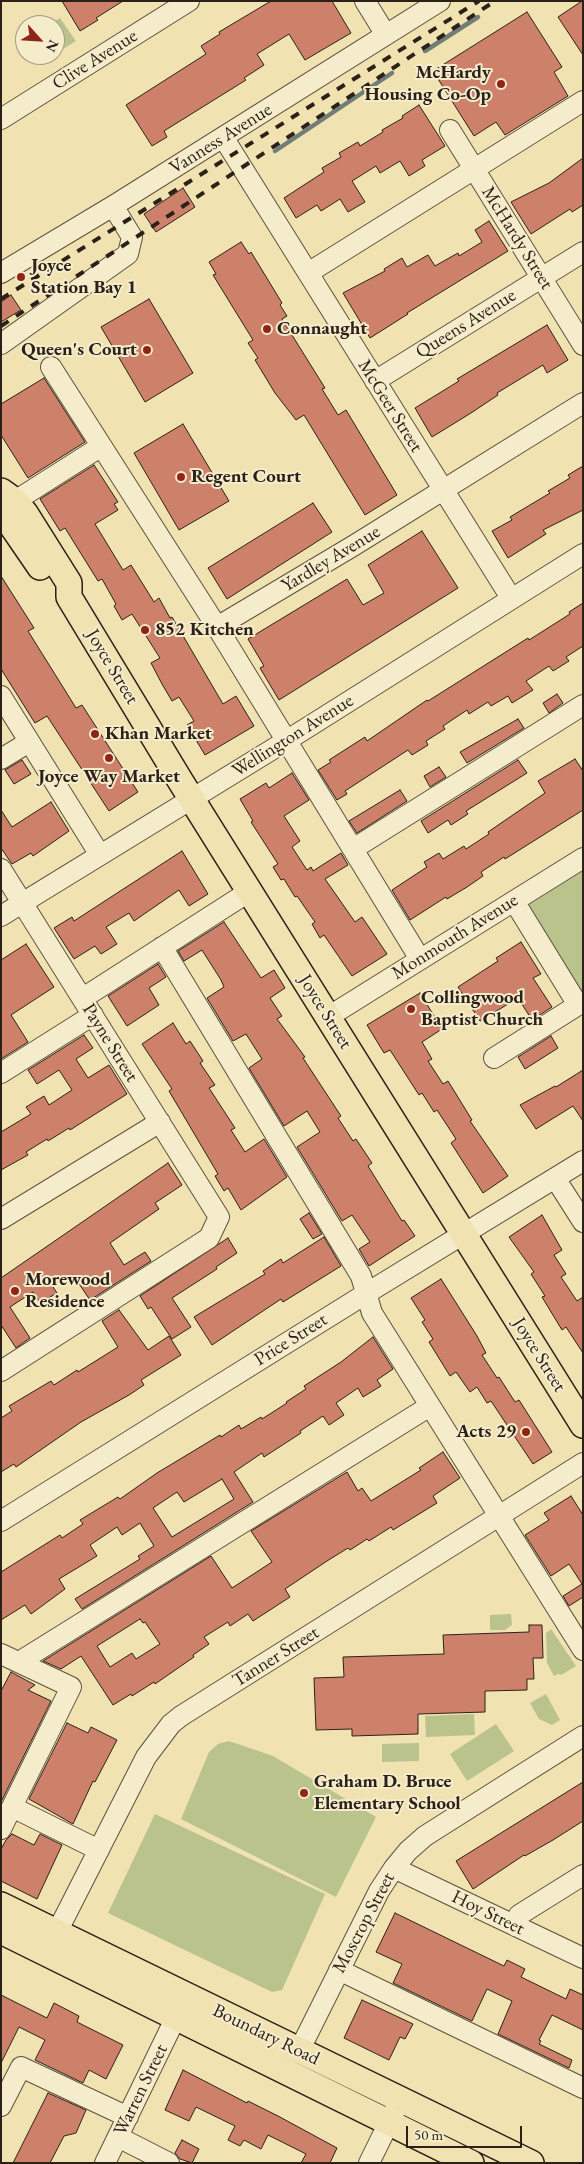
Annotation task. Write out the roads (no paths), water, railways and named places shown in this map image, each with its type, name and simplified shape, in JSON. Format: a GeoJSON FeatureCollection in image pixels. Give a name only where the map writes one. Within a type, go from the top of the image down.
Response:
{"type":"FeatureCollection","features":[{"type":"Feature","properties":{"kind":"main road","name":"Joyce Street"},"geometry":{"type":"LineString","coordinates":[[6,495],[5,516],[57,591],[69,597],[192,799],[583,1426]]}},
{"type":"Feature","properties":{"kind":"main road","name":"Boundary Road"},"geometry":{"type":"LineString","coordinates":[[1,1905],[531,2163]]}},
{"type":"Feature","properties":{"kind":"main road","name":"Boundary Road"},"geometry":{"type":"LineString","coordinates":[[1,1931],[471,2163]]}},
{"type":"Feature","properties":{"kind":"street","name":"Clive Avenue"},"geometry":{"type":"LineString","coordinates":[[1,119],[189,1]]}},
{"type":"Feature","properties":{"kind":"street"},"geometry":{"type":"LineString","coordinates":[[365,1],[386,35]]}},
{"type":"Feature","properties":{"kind":"street","name":"Vanness Avenue"},"geometry":{"type":"LineString","coordinates":[[1,273],[114,206],[440,1]]}},
{"type":"Feature","properties":{"kind":"street"},"geometry":{"type":"LineString","coordinates":[[308,273],[583,101]]}},
{"type":"Feature","properties":{"kind":"street","name":"McHardy Street"},"geometry":{"type":"LineString","coordinates":[[450,130],[583,345]]}},
{"type":"Feature","properties":{"kind":"street","name":"McGeer Street"},"geometry":{"type":"LineString","coordinates":[[223,137],[511,598]]}},
{"type":"Feature","properties":{"kind":"street"},"geometry":{"type":"LineString","coordinates":[[1,344],[128,254],[132,237],[114,206]]}},
{"type":"Feature","properties":{"kind":"street","name":"Queens Avenue"},"geometry":{"type":"LineString","coordinates":[[375,381],[583,252]]}},
{"type":"Feature","properties":{"kind":"street"},"geometry":{"type":"LineString","coordinates":[[51,367],[100,447],[217,627],[420,959]]}},
{"type":"Feature","properties":{"kind":"street","name":"Yardley Avenue"},"geometry":{"type":"LineString","coordinates":[[217,627],[443,491],[583,403]]}},
{"type":"Feature","properties":{"kind":"street"},"geometry":{"type":"LineString","coordinates":[[6,495],[100,447]]}},
{"type":"Feature","properties":{"kind":"street","name":"Wellington Avenue"},"geometry":{"type":"LineString","coordinates":[[1,916],[286,741],[583,554]]}},
{"type":"Feature","properties":{"kind":"street"},"geometry":{"type":"LineString","coordinates":[[1,696],[100,855]]}},
{"type":"Feature","properties":{"kind":"street"},"geometry":{"type":"LineString","coordinates":[[354,850],[583,706]]}},
{"type":"Feature","properties":{"kind":"street"},"geometry":{"type":"LineString","coordinates":[[1,759],[29,742]]}},
{"type":"Feature","properties":{"kind":"street","name":"Monmouth Avenue"},"geometry":{"type":"LineString","coordinates":[[328,1017],[583,858]]}},
{"type":"Feature","properties":{"kind":"street","name":"Payne Street"},"geometry":{"type":"LineString","coordinates":[[1,869],[219,1217],[210,1238],[1,1371]]}},
{"type":"Feature","properties":{"kind":"street"},"geometry":{"type":"LineString","coordinates":[[83,998],[250,891]]}},
{"type":"Feature","properties":{"kind":"street"},"geometry":{"type":"LineString","coordinates":[[494,1058],[578,1005],[514,901]]}},
{"type":"Feature","properties":{"kind":"street"},"geometry":{"type":"LineString","coordinates":[[162,948],[361,1276],[372,1313],[583,1650]]}},
{"type":"Feature","properties":{"kind":"street"},"geometry":{"type":"LineString","coordinates":[[1,1073],[93,1015]]}},
{"type":"Feature","properties":{"kind":"street"},"geometry":{"type":"LineString","coordinates":[[1,1219],[160,1122]]}},
{"type":"Feature","properties":{"kind":"street","name":"Price Street"},"geometry":{"type":"LineString","coordinates":[[1,1521],[583,1161]]}},
{"type":"Feature","properties":{"kind":"street"},"geometry":{"type":"LineString","coordinates":[[555,1178],[583,1222]]}},
{"type":"Feature","properties":{"kind":"street"},"geometry":{"type":"LineString","coordinates":[[10,1658],[430,1406]]}},
{"type":"Feature","properties":{"kind":"street","name":"Tanner Street"},"geometry":{"type":"LineString","coordinates":[[57,1932],[146,1757],[159,1738],[176,1720],[583,1463]]}},
{"type":"Feature","properties":{"kind":"street"},"geometry":{"type":"LineString","coordinates":[[1,1829],[71,1687],[10,1658]]}},
{"type":"Feature","properties":{"kind":"street","name":"Moscrop Street"},"geometry":{"type":"LineString","coordinates":[[299,2051],[379,1891],[408,1851],[425,1836],[583,1736]]}},
{"type":"Feature","properties":{"kind":"street"},"geometry":{"type":"LineString","coordinates":[[12,1807],[99,1850]]}},
{"type":"Feature","properties":{"kind":"street","name":"Hoy Street"},"geometry":{"type":"LineString","coordinates":[[394,1868],[583,1958]]}},
{"type":"Feature","properties":{"kind":"street"},"geometry":{"type":"LineString","coordinates":[[515,1926],[520,1915],[583,1875]]}},
{"type":"Feature","properties":{"kind":"street"},"geometry":{"type":"LineString","coordinates":[[339,1970],[583,2088]]}},
{"type":"Feature","properties":{"kind":"street","name":"Warren Street"},"geometry":{"type":"LineString","coordinates":[[105,2163],[176,2017]]}},
{"type":"Feature","properties":{"kind":"street"},"geometry":{"type":"LineString","coordinates":[[1,2106],[21,2067],[128,2117]]}},
{"type":"Feature","properties":{"kind":"street"},"geometry":{"type":"LineString","coordinates":[[369,2163],[400,2100]]}},
{"type":"Feature","properties":{"kind":"street"},"geometry":{"type":"LineString","coordinates":[[118,2137],[170,2163]]}},
{"type":"Feature","properties":{"kind":"waterway"},"geometry":{"type":"LineString","coordinates":[[425,51],[478,17]]}},
{"type":"Feature","properties":{"kind":"waterway"},"geometry":{"type":"LineString","coordinates":[[275,151],[392,73]]}},
{"type":"Feature","properties":{"kind":"railway"},"geometry":{"type":"LineString","coordinates":[[1,299],[479,1]]}},
{"type":"Feature","properties":{"kind":"railway"},"geometry":{"type":"LineString","coordinates":[[1,326],[495,1]]}},
{"type":"Feature","properties":{"kind":"place","name":"McHardy Housing Co-Op"},"geometry":{"type":"Point","coordinates":[501,84]}},
{"type":"Feature","properties":{"kind":"place","name":"Joyce Station Bay 1"},"geometry":{"type":"Point","coordinates":[21,277]}},
{"type":"Feature","properties":{"kind":"place","name":"Connaught"},"geometry":{"type":"Point","coordinates":[267,329]}},
{"type":"Feature","properties":{"kind":"place","name":"Queen's Court"},"geometry":{"type":"Point","coordinates":[147,350]}},
{"type":"Feature","properties":{"kind":"place","name":"Regent Court"},"geometry":{"type":"Point","coordinates":[181,477]}},
{"type":"Feature","properties":{"kind":"place","name":"852 Kitchen"},"geometry":{"type":"Point","coordinates":[145,630]}},
{"type":"Feature","properties":{"kind":"place","name":"Khan Market"},"geometry":{"type":"Point","coordinates":[95,734]}},
{"type":"Feature","properties":{"kind":"place","name":"Joyce Way Market"},"geometry":{"type":"Point","coordinates":[109,758]}},
{"type":"Feature","properties":{"kind":"place","name":"Collingwood Baptist Church"},"geometry":{"type":"Point","coordinates":[411,1009]}},
{"type":"Feature","properties":{"kind":"place","name":"Morewood Residence"},"geometry":{"type":"Point","coordinates":[15,1291]}},
{"type":"Feature","properties":{"kind":"place","name":"Acts 29"},"geometry":{"type":"Point","coordinates":[526,1432]}},
{"type":"Feature","properties":{"kind":"place","name":"Graham D. Bruce Elementary School"},"geometry":{"type":"Point","coordinates":[304,1793]}}]}
